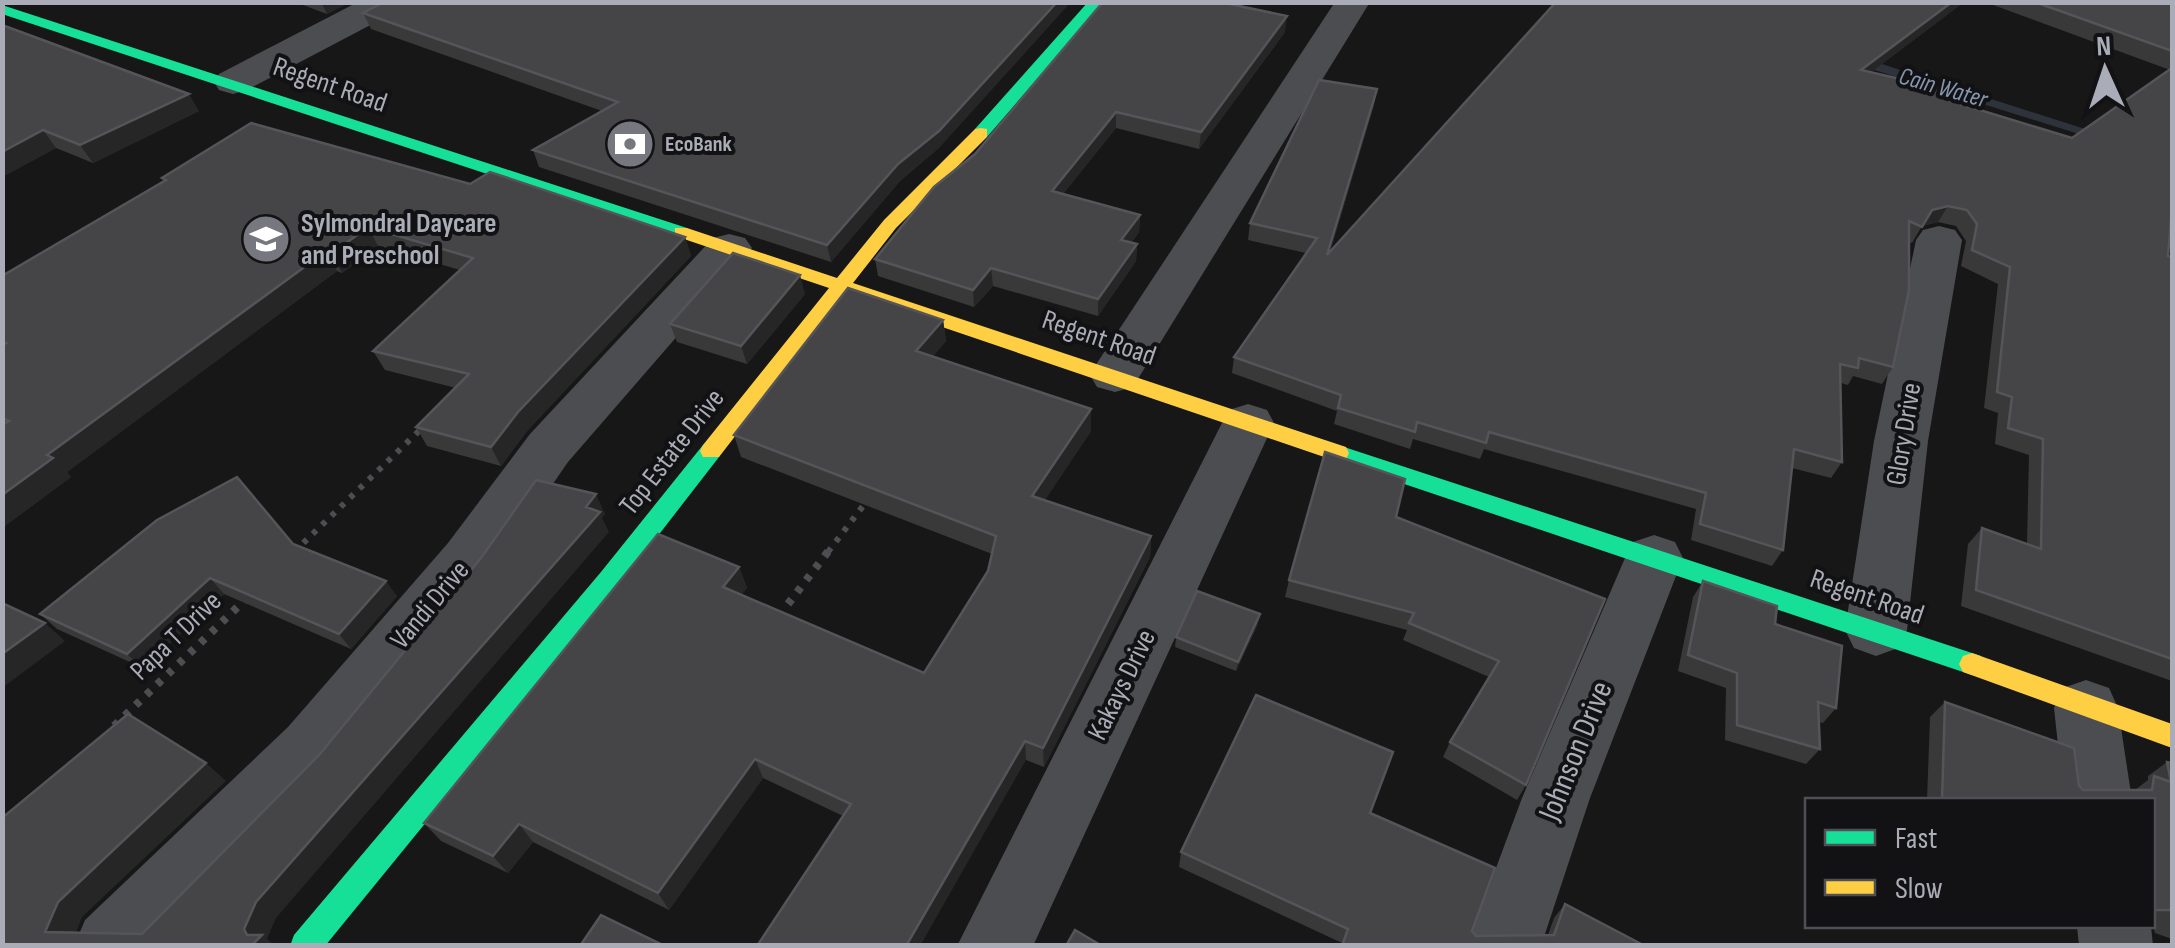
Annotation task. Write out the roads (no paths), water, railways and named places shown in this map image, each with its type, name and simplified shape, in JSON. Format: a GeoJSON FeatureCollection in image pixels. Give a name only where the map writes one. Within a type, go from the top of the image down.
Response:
{"type":"FeatureCollection","features":[{"type":"Feature","properties":{"kind":"street"},"geometry":{"type":"LineString","coordinates":[[233,82],[386,2]]}},
{"type":"Feature","properties":{"kind":"street"},"geometry":{"type":"LineString","coordinates":[[1115,375],[1353,2]]}},
{"type":"Feature","properties":{"kind":"street","name":"Top Estate Drive"},"geometry":{"type":"LineString","coordinates":[[305,946],[610,580],[918,192],[958,160],[1095,4]]}},
{"type":"Feature","properties":{"kind":"street","name":"Regent Road"},"geometry":{"type":"LineString","coordinates":[[2,9],[1115,375],[1248,424],[1876,630],[2172,736]]}},
{"type":"Feature","properties":{"kind":"street","name":"Glory Drive"},"geometry":{"type":"LineString","coordinates":[[1876,630],[1900,441],[1939,240]]}},
{"type":"Feature","properties":{"kind":"street","name":"Vandi Drive"},"geometry":{"type":"LineString","coordinates":[[112,946],[311,748],[469,559],[549,448],[729,248]]}},
{"type":"Feature","properties":{"kind":"street","name":"Kakays Drive"},"geometry":{"type":"LineString","coordinates":[[994,946],[1248,424]]}},
{"type":"Feature","properties":{"kind":"street","name":"Johnson Drive"},"geometry":{"type":"LineString","coordinates":[[1504,946],[1556,798],[1654,558]]}},
{"type":"Feature","properties":{"kind":"street"},"geometry":{"type":"LineString","coordinates":[[2086,708],[2098,798]]}},
{"type":"Feature","properties":{"kind":"waterway","name":"Cain Water"},"geometry":{"type":"LineString","coordinates":[[1856,60],[2103,137]]}},
{"type":"Feature","properties":{"kind":"place","name":"EcoBank"},"geometry":{"type":"Point","coordinates":[630,144]}},
{"type":"Feature","properties":{"kind":"place","name":"Sylmondral Daycare and Preschool"},"geometry":{"type":"Point","coordinates":[266,239]}}]}
